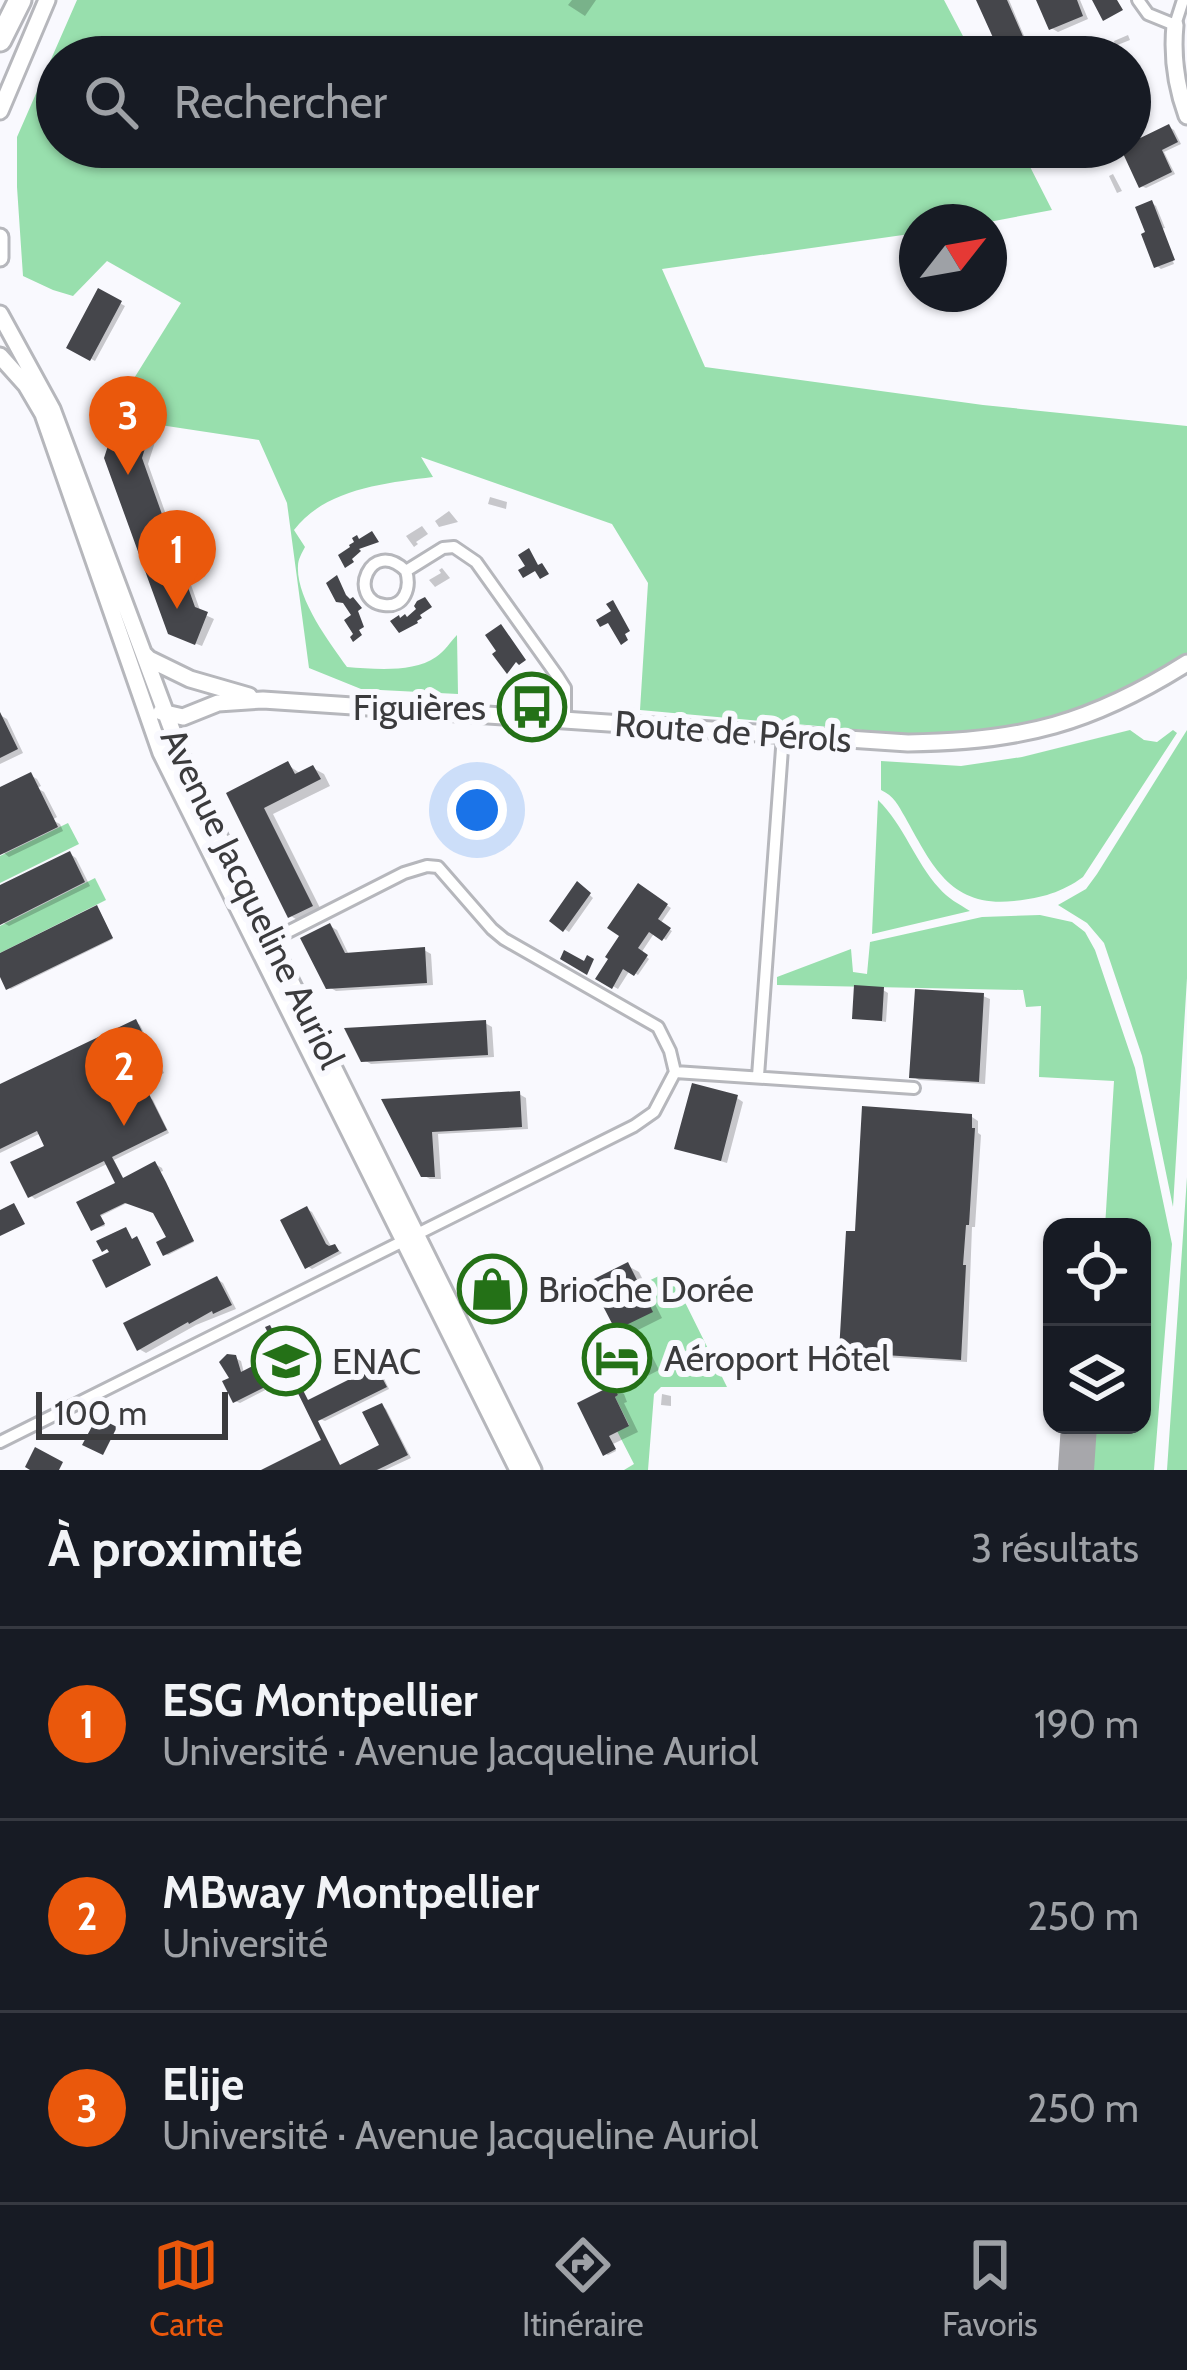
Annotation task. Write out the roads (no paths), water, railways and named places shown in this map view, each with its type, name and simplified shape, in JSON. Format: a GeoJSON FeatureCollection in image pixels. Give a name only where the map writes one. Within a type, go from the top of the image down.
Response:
{"type":"FeatureCollection","features":[{"type":"Feature","properties":{"kind":"highway"},"geometry":{"type":"LineString","coordinates":[[0,40],[20,0]]}},
{"type":"Feature","properties":{"kind":"main road"},"geometry":{"type":"LineString","coordinates":[[0,111],[47,0]]}},
{"type":"Feature","properties":{"kind":"main road"},"geometry":{"type":"LineString","coordinates":[[1175,26],[1177,78],[1187,116]]}},
{"type":"Feature","properties":{"kind":"main road"},"geometry":{"type":"LineString","coordinates":[[1,129],[19,66]]}},
{"type":"Feature","properties":{"kind":"main road"},"geometry":{"type":"LineString","coordinates":[[0,237],[0,258]]}},
{"type":"Feature","properties":{"kind":"main road"},"geometry":{"type":"LineString","coordinates":[[0,298],[39,384]]}},
{"type":"Feature","properties":{"kind":"main road","name":"Avenue Jacqueline Auriol"},"geometry":{"type":"LineString","coordinates":[[0,314],[52,409],[157,707],[264,944]]}},
{"type":"Feature","properties":{"kind":"main road","name":"Avenue Jacqueline Auriol"},"geometry":{"type":"LineString","coordinates":[[0,356],[26,385],[43,414],[153,733],[533,1470]]}},
{"type":"Feature","properties":{"kind":"main road"},"geometry":{"type":"LineString","coordinates":[[109,602],[157,707],[178,718],[192,714]]}},
{"type":"Feature","properties":{"kind":"main road","name":"Route de Pérols"},"geometry":{"type":"LineString","coordinates":[[138,644],[149,659],[190,679],[263,700]]}},
{"type":"Feature","properties":{"kind":"main road","name":"Route de Pérols"},"geometry":{"type":"LineString","coordinates":[[192,714],[218,704],[263,700],[908,743],[955,742],[1014,736],[1102,710],[1187,663]]}},
{"type":"Feature","properties":{"kind":"main road"},"geometry":{"type":"LineString","coordinates":[[153,733],[163,686],[190,679],[200,697],[182,736],[182,758]]}},
{"type":"Feature","properties":{"kind":"main road","name":"Avenue Jacqueline Auriol"},"geometry":{"type":"LineString","coordinates":[[410,1237],[518,1470]]}},
{"type":"Feature","properties":{"kind":"street"},"geometry":{"type":"LineString","coordinates":[[1138,0],[1148,14],[1175,26],[1183,0]]}},
{"type":"Feature","properties":{"kind":"street"},"geometry":{"type":"LineString","coordinates":[[406,572],[443,548],[454,547],[476,562],[565,688],[565,720]]}},
{"type":"Feature","properties":{"kind":"street"},"geometry":{"type":"LineString","coordinates":[[395,562],[406,572],[409,586],[396,604],[381,604],[368,596],[366,575],[375,564],[395,562]]}},
{"type":"Feature","properties":{"kind":"street"},"geometry":{"type":"LineString","coordinates":[[758,1076],[783,734]]}},
{"type":"Feature","properties":{"kind":"street"},"geometry":{"type":"LineString","coordinates":[[0,1442],[646,1119],[658,1108],[675,1072],[658,1027],[504,940],[438,867],[404,873],[264,944]]}},
{"type":"Feature","properties":{"kind":"street"},"geometry":{"type":"LineString","coordinates":[[675,1072],[914,1088]]}},
{"type":"Feature","properties":{"kind":"place","name":"Elije"},"geometry":{"type":"Point","coordinates":[128,475]}},
{"type":"Feature","properties":{"kind":"place","name":"ESG Montpellier"},"geometry":{"type":"Point","coordinates":[177,609]}},
{"type":"Feature","properties":{"kind":"place","name":"Figuières"},"geometry":{"type":"Point","coordinates":[532,707]}},
{"type":"Feature","properties":{"kind":"place","name":"MBway Montpellier"},"geometry":{"type":"Point","coordinates":[124,1126]}},
{"type":"Feature","properties":{"kind":"place","name":"Brioche Dorée"},"geometry":{"type":"Point","coordinates":[492,1289]}},
{"type":"Feature","properties":{"kind":"place","name":"Aéroport Hôtel"},"geometry":{"type":"Point","coordinates":[617,1358]}},
{"type":"Feature","properties":{"kind":"place","name":"ENAC"},"geometry":{"type":"Point","coordinates":[286,1361]}}]}
